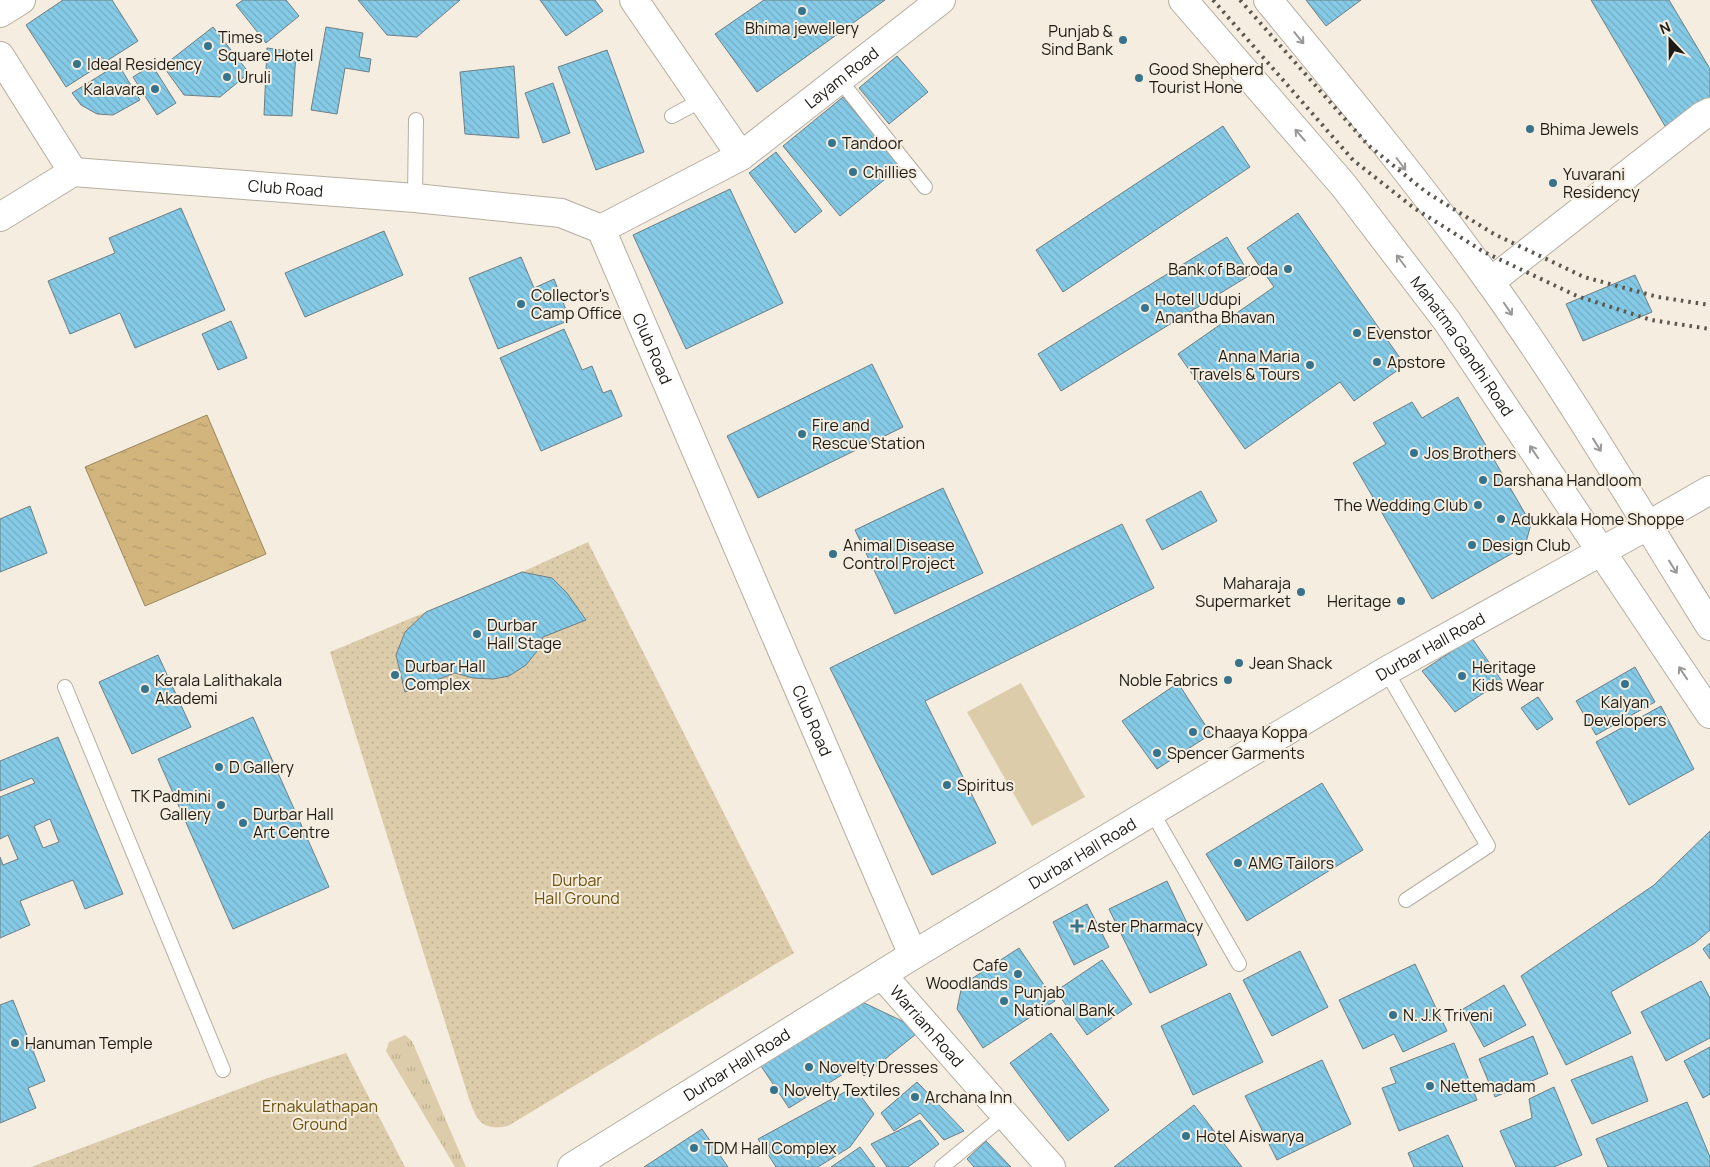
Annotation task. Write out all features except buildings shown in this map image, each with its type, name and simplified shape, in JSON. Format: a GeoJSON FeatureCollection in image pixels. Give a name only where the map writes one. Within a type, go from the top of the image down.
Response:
{"type":"FeatureCollection","features":[{"type":"Feature","properties":{"kind":"main road"},"geometry":{"type":"LineString","coordinates":[[0,14],[20,0]]}},
{"type":"Feature","properties":{"kind":"main road"},"geometry":{"type":"LineString","coordinates":[[634,0],[741,156]]}},
{"type":"Feature","properties":{"kind":"main road","name":"Layam Road"},"geometry":{"type":"LineString","coordinates":[[601,230],[741,156],[941,0]]}},
{"type":"Feature","properties":{"kind":"main road","name":"Mahatma Gandhi Road"},"geometry":{"type":"LineString","coordinates":[[1183,0],[1344,186],[1441,314],[1710,714]]}},
{"type":"Feature","properties":{"kind":"main road"},"geometry":{"type":"LineString","coordinates":[[1268,0],[1372,127],[1490,282],[1560,387],[1710,626]]}},
{"type":"Feature","properties":{"kind":"main road"},"geometry":{"type":"LineString","coordinates":[[0,56],[73,172],[0,217]]}},
{"type":"Feature","properties":{"kind":"main road"},"geometry":{"type":"LineString","coordinates":[[1490,282],[1702,116],[1710,112]]}},
{"type":"Feature","properties":{"kind":"main road","name":"Club Road"},"geometry":{"type":"LineString","coordinates":[[73,172],[415,198],[561,213],[601,230],[913,955]]}},
{"type":"Feature","properties":{"kind":"main road","name":"Durbar Hall Road"},"geometry":{"type":"LineString","coordinates":[[572,1167],[913,955],[1386,671],[1710,490]]}},
{"type":"Feature","properties":{"kind":"main road","name":"Warriam Road"},"geometry":{"type":"LineString","coordinates":[[882,975],[1051,1167]]}},
{"type":"Feature","properties":{"kind":"lane"},"geometry":{"type":"LineString","coordinates":[[839,79],[925,187]]}},
{"type":"Feature","properties":{"kind":"lane"},"geometry":{"type":"LineString","coordinates":[[672,116],[702,100]]}},
{"type":"Feature","properties":{"kind":"lane"},"geometry":{"type":"LineString","coordinates":[[415,198],[416,120]]}},
{"type":"Feature","properties":{"kind":"lane"},"geometry":{"type":"LineString","coordinates":[[1386,671],[1488,846],[1406,900]]}},
{"type":"Feature","properties":{"kind":"lane"},"geometry":{"type":"LineString","coordinates":[[65,687],[223,1070]]}},
{"type":"Feature","properties":{"kind":"lane"},"geometry":{"type":"LineString","coordinates":[[1152,812],[1239,964]]}},
{"type":"Feature","properties":{"kind":"lane"},"geometry":{"type":"LineString","coordinates":[[942,1167],[1005,1115]]}},
{"type":"Feature","properties":{"kind":"green space","name":"Durbar Hall Ground"},"geometry":{"type":"Polygon","coordinates":[[[588,542],[794,953],[508,1126],[492,1127],[478,1119],[469,1099],[330,652],[522,572],[588,542]]]}},
{"type":"Feature","properties":{"kind":"green space"},"geometry":{"type":"Polygon","coordinates":[[[1021,683],[1085,797],[1032,826],[967,712],[1021,683]]]}},
{"type":"Feature","properties":{"kind":"green space"},"geometry":{"type":"Polygon","coordinates":[[[405,1035],[412,1041],[466,1167],[455,1167],[386,1051],[389,1042],[405,1035]]]}},
{"type":"Feature","properties":{"kind":"green space","name":"Ernakulathapan Ground"},"geometry":{"type":"Polygon","coordinates":[[[346,1053],[405,1167],[31,1167],[265,1079],[346,1053]]]}},
{"type":"Feature","properties":{"kind":"water"},"geometry":{"type":"Polygon","coordinates":[[[207,415],[266,554],[145,606],[85,467],[207,415]]]}},
{"type":"Feature","properties":{"kind":"railway"},"geometry":{"type":"LineString","coordinates":[[1213,0],[1353,160],[1414,208],[1484,252],[1577,296],[1651,320],[1710,329]]}},
{"type":"Feature","properties":{"kind":"railway"},"geometry":{"type":"LineString","coordinates":[[1240,0],[1368,145],[1426,192],[1494,234],[1584,277],[1658,297],[1710,305]]}},
{"type":"Feature","properties":{"kind":"place","name":"Bhima jewellery"},"geometry":{"type":"Point","coordinates":[802,11]}},
{"type":"Feature","properties":{"kind":"place","name":"Punjab & Sind Bank"},"geometry":{"type":"Point","coordinates":[1123,40]}},
{"type":"Feature","properties":{"kind":"place","name":"Times Square Hotel"},"geometry":{"type":"Point","coordinates":[208,46]}},
{"type":"Feature","properties":{"kind":"place","name":"Ideal Residency"},"geometry":{"type":"Point","coordinates":[77,64]}},
{"type":"Feature","properties":{"kind":"place","name":"Uruli"},"geometry":{"type":"Point","coordinates":[227,77]}},
{"type":"Feature","properties":{"kind":"place","name":"Good Shepherd Tourist Hone"},"geometry":{"type":"Point","coordinates":[1139,78]}},
{"type":"Feature","properties":{"kind":"place","name":"Kalavara"},"geometry":{"type":"Point","coordinates":[155,89]}},
{"type":"Feature","properties":{"kind":"place","name":"Bhima Jewels"},"geometry":{"type":"Point","coordinates":[1530,129]}},
{"type":"Feature","properties":{"kind":"place","name":"Tandoor"},"geometry":{"type":"Point","coordinates":[832,143]}},
{"type":"Feature","properties":{"kind":"place","name":"Chillies"},"geometry":{"type":"Point","coordinates":[853,172]}},
{"type":"Feature","properties":{"kind":"place","name":"Yuvarani Residency"},"geometry":{"type":"Point","coordinates":[1553,183]}},
{"type":"Feature","properties":{"kind":"place","name":"Bank of Baroda"},"geometry":{"type":"Point","coordinates":[1288,269]}},
{"type":"Feature","properties":{"kind":"place","name":"Collector's Camp Office"},"geometry":{"type":"Point","coordinates":[521,304]}},
{"type":"Feature","properties":{"kind":"place","name":"Hotel Udupi Anantha Bhavan"},"geometry":{"type":"Point","coordinates":[1145,308]}},
{"type":"Feature","properties":{"kind":"place","name":"Evenstor"},"geometry":{"type":"Point","coordinates":[1357,333]}},
{"type":"Feature","properties":{"kind":"place","name":"Apstore"},"geometry":{"type":"Point","coordinates":[1377,362]}},
{"type":"Feature","properties":{"kind":"place","name":"Anna Maria Travels & Tours"},"geometry":{"type":"Point","coordinates":[1310,365]}},
{"type":"Feature","properties":{"kind":"place","name":"Fire and Rescue Station"},"geometry":{"type":"Point","coordinates":[802,434]}},
{"type":"Feature","properties":{"kind":"place","name":"Jos Brothers"},"geometry":{"type":"Point","coordinates":[1414,453]}},
{"type":"Feature","properties":{"kind":"place","name":"Darshana Handloom"},"geometry":{"type":"Point","coordinates":[1483,480]}},
{"type":"Feature","properties":{"kind":"place","name":"The Wedding Club"},"geometry":{"type":"Point","coordinates":[1478,505]}},
{"type":"Feature","properties":{"kind":"place","name":"Adukkala Home Shoppe"},"geometry":{"type":"Point","coordinates":[1501,519]}},
{"type":"Feature","properties":{"kind":"place","name":"Design Club"},"geometry":{"type":"Point","coordinates":[1472,545]}},
{"type":"Feature","properties":{"kind":"place","name":"Animal Disease Control Project"},"geometry":{"type":"Point","coordinates":[833,554]}},
{"type":"Feature","properties":{"kind":"place","name":"Maharaja Supermarket"},"geometry":{"type":"Point","coordinates":[1301,592]}},
{"type":"Feature","properties":{"kind":"place","name":"Heritage"},"geometry":{"type":"Point","coordinates":[1401,601]}},
{"type":"Feature","properties":{"kind":"place","name":"Durbar Hall Stage"},"geometry":{"type":"Point","coordinates":[477,634]}},
{"type":"Feature","properties":{"kind":"place","name":"Jean Shack"},"geometry":{"type":"Point","coordinates":[1239,663]}},
{"type":"Feature","properties":{"kind":"place","name":"Durbar Hall Complex"},"geometry":{"type":"Point","coordinates":[395,675]}},
{"type":"Feature","properties":{"kind":"place","name":"Heritage Kids Wear"},"geometry":{"type":"Point","coordinates":[1462,676]}},
{"type":"Feature","properties":{"kind":"place","name":"Noble Fabrics"},"geometry":{"type":"Point","coordinates":[1228,680]}},
{"type":"Feature","properties":{"kind":"place","name":"Kalyan Developers"},"geometry":{"type":"Point","coordinates":[1625,684]}},
{"type":"Feature","properties":{"kind":"place","name":"Kerala Lalithakala Akademi"},"geometry":{"type":"Point","coordinates":[145,689]}},
{"type":"Feature","properties":{"kind":"place","name":"Chaaya Koppa"},"geometry":{"type":"Point","coordinates":[1193,732]}},
{"type":"Feature","properties":{"kind":"place","name":"Spencer Garments"},"geometry":{"type":"Point","coordinates":[1157,753]}},
{"type":"Feature","properties":{"kind":"place","name":"D Gallery"},"geometry":{"type":"Point","coordinates":[219,767]}},
{"type":"Feature","properties":{"kind":"place","name":"Spiritus"},"geometry":{"type":"Point","coordinates":[947,785]}},
{"type":"Feature","properties":{"kind":"place","name":"TK Padmini Gallery"},"geometry":{"type":"Point","coordinates":[221,805]}},
{"type":"Feature","properties":{"kind":"place","name":"Durbar Hall Art Centre"},"geometry":{"type":"Point","coordinates":[243,823]}},
{"type":"Feature","properties":{"kind":"place","name":"AMG Tailors"},"geometry":{"type":"Point","coordinates":[1238,863]}},
{"type":"Feature","properties":{"kind":"place","name":"Aster Pharmacy"},"geometry":{"type":"Point","coordinates":[1077,926]}},
{"type":"Feature","properties":{"kind":"place","name":"Cafe Woodlands"},"geometry":{"type":"Point","coordinates":[1018,974]}},
{"type":"Feature","properties":{"kind":"place","name":"Punjab National Bank"},"geometry":{"type":"Point","coordinates":[1004,1001]}},
{"type":"Feature","properties":{"kind":"place","name":"N. J.K Triveni"},"geometry":{"type":"Point","coordinates":[1393,1015]}},
{"type":"Feature","properties":{"kind":"place","name":"Hanuman Temple"},"geometry":{"type":"Point","coordinates":[15,1043]}},
{"type":"Feature","properties":{"kind":"place","name":"Novelty Dresses"},"geometry":{"type":"Point","coordinates":[809,1067]}},
{"type":"Feature","properties":{"kind":"place","name":"Nettemadam"},"geometry":{"type":"Point","coordinates":[1430,1086]}},
{"type":"Feature","properties":{"kind":"place","name":"Novelty Textiles"},"geometry":{"type":"Point","coordinates":[774,1090]}},
{"type":"Feature","properties":{"kind":"place","name":"Archana Inn"},"geometry":{"type":"Point","coordinates":[915,1097]}},
{"type":"Feature","properties":{"kind":"place","name":"Hotel Aiswarya"},"geometry":{"type":"Point","coordinates":[1186,1136]}},
{"type":"Feature","properties":{"kind":"place","name":"TDM Hall Complex"},"geometry":{"type":"Point","coordinates":[694,1148]}}]}
